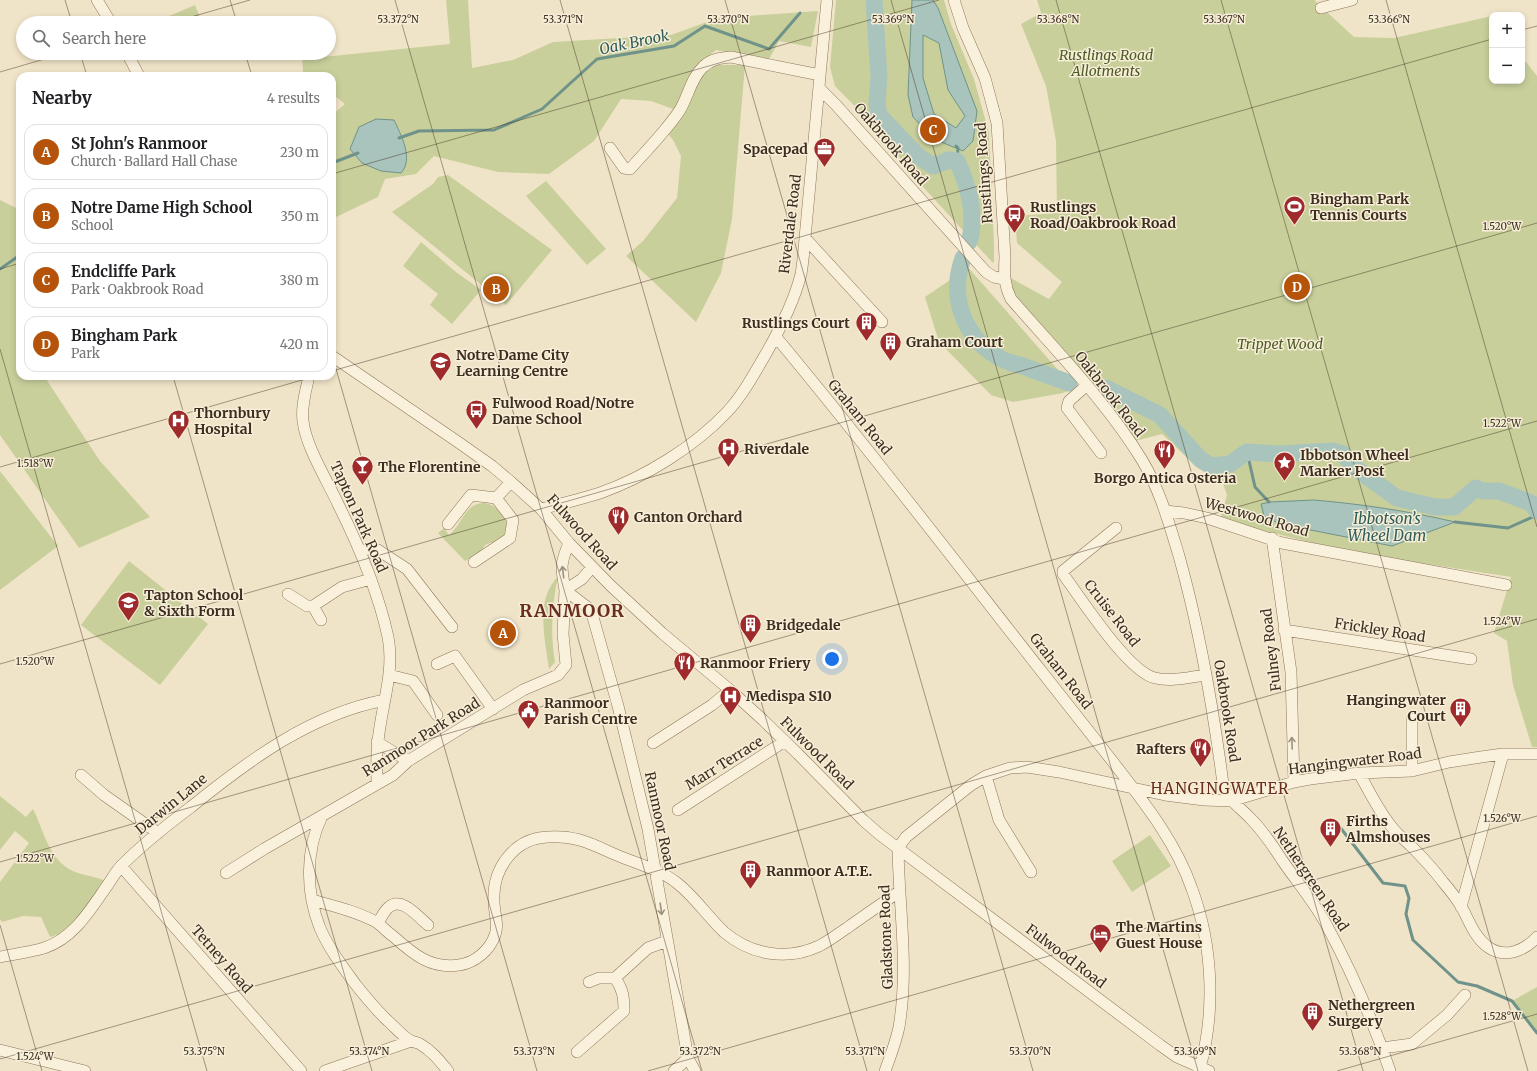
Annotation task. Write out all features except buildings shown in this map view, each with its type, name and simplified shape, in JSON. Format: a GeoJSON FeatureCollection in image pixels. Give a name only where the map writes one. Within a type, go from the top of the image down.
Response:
{"type":"FeatureCollection","features":[{"type":"Feature","properties":{"kind":"street"},"geometry":{"type":"LineString","coordinates":[[97,0],[107,16]]}},
{"type":"Feature","properties":{"kind":"street","name":"Riverdale Road"},"geometry":{"type":"LineString","coordinates":[[541,509],[594,495],[615,487],[660,464],[686,447],[709,429],[728,411],[749,382],[776,337],[794,296],[801,274],[806,238],[827,0]]}},
{"type":"Feature","properties":{"kind":"street","name":"Rustlings Road"},"geometry":{"type":"LineString","coordinates":[[954,0],[963,28],[985,78],[997,122],[1005,257],[1004,279]]}},
{"type":"Feature","properties":{"kind":"street"},"geometry":{"type":"LineString","coordinates":[[1321,8],[1352,0]]}},
{"type":"Feature","properties":{"kind":"street"},"geometry":{"type":"LineString","coordinates":[[610,148],[624,168],[630,169],[679,112],[696,76],[702,68],[718,58],[731,57],[820,75]]}},
{"type":"Feature","properties":{"kind":"street"},"geometry":{"type":"LineString","coordinates":[[131,60],[137,72]]}},
{"type":"Feature","properties":{"kind":"street","name":"Oakbrook Road"},"geometry":{"type":"LineString","coordinates":[[819,88],[836,104],[986,272],[994,277],[1004,279],[1011,299],[1087,385],[1121,429],[1143,462],[1160,496],[1185,576],[1198,628],[1223,784],[1231,801]]}},
{"type":"Feature","properties":{"kind":"street"},"geometry":{"type":"LineString","coordinates":[[806,238],[882,322]]}},
{"type":"Feature","properties":{"kind":"street","name":"Graham Road"},"geometry":{"type":"LineString","coordinates":[[776,337],[851,427],[1134,788],[1164,833],[1180,861],[1192,888],[1200,913],[1208,961],[1210,988],[1203,1070]]}},
{"type":"Feature","properties":{"kind":"street","name":"Fulwood Road"},"geometry":{"type":"LineString","coordinates":[[336,359],[458,442],[492,466],[511,482],[541,509],[592,568],[662,633],[730,690],[786,741],[863,820],[1160,1045],[1177,1057],[1203,1070]]}},
{"type":"Feature","properties":{"kind":"street","name":"Tapton Park Road"},"geometry":{"type":"LineString","coordinates":[[308,380],[302,413],[308,442],[360,551],[371,579],[388,636],[390,654],[389,675],[377,742],[377,784]]}},
{"type":"Feature","properties":{"kind":"street"},"geometry":{"type":"LineString","coordinates":[[1087,385],[1070,401],[1067,408],[1101,453]]}},
{"type":"Feature","properties":{"kind":"street"},"geometry":{"type":"LineString","coordinates":[[496,498],[511,482]]}},
{"type":"Feature","properties":{"kind":"street"},"geometry":{"type":"LineString","coordinates":[[448,524],[471,495],[496,498],[513,520],[510,538],[474,562]]}},
{"type":"Feature","properties":{"kind":"street","name":"Westwood Road"},"geometry":{"type":"LineString","coordinates":[[1165,511],[1207,518],[1272,538],[1282,543],[1506,585]]}},
{"type":"Feature","properties":{"kind":"street","name":"Cruise Road"},"geometry":{"type":"LineString","coordinates":[[1116,528],[1063,571],[1062,574],[1108,634],[1140,671],[1154,678],[1169,680],[1206,675]]}},
{"type":"Feature","properties":{"kind":"street","name":"Fulney Road"},"geometry":{"type":"LineString","coordinates":[[1272,538],[1291,672],[1294,782]]}},
{"type":"Feature","properties":{"kind":"street"},"geometry":{"type":"LineString","coordinates":[[569,542],[562,559],[565,590],[582,579],[592,568]]}},
{"type":"Feature","properties":{"kind":"street"},"geometry":{"type":"LineString","coordinates":[[360,551],[368,549],[378,550],[407,569],[452,627]]}},
{"type":"Feature","properties":{"kind":"street"},"geometry":{"type":"LineString","coordinates":[[288,594],[307,606],[313,606],[342,587],[371,579]]}},
{"type":"Feature","properties":{"kind":"street","name":"Ranmoor Park Road"},"geometry":{"type":"LineString","coordinates":[[226,873],[264,849],[393,775],[408,761],[524,690],[558,675],[564,670],[566,666],[563,634],[565,590]]}},
{"type":"Feature","properties":{"kind":"street","name":"Ranmoor Road"},"geometry":{"type":"LineString","coordinates":[[565,590],[591,610],[620,713],[648,829],[688,1058],[695,1071]]}},
{"type":"Feature","properties":{"kind":"street"},"geometry":{"type":"LineString","coordinates":[[313,606],[321,620]]}},
{"type":"Feature","properties":{"kind":"street","name":"Frickley Road"},"geometry":{"type":"LineString","coordinates":[[1284,630],[1471,659]]}},
{"type":"Feature","properties":{"kind":"street"},"geometry":{"type":"LineString","coordinates":[[437,664],[455,656],[493,709]]}},
{"type":"Feature","properties":{"kind":"street"},"geometry":{"type":"LineString","coordinates":[[389,675],[413,680],[437,715]]}},
{"type":"Feature","properties":{"kind":"street"},"geometry":{"type":"LineString","coordinates":[[653,743],[712,705],[730,690]]}},
{"type":"Feature","properties":{"kind":"street","name":"Darwin Lane"},"geometry":{"type":"LineString","coordinates":[[0,957],[45,948],[62,940],[75,929],[121,866],[158,833],[241,768],[292,735],[322,720],[364,704],[385,700]]}},
{"type":"Feature","properties":{"kind":"street"},"geometry":{"type":"LineString","coordinates":[[1412,719],[1412,771]]}},
{"type":"Feature","properties":{"kind":"street","name":"Marr Terrace"},"geometry":{"type":"LineString","coordinates":[[678,810],[786,741]]}},
{"type":"Feature","properties":{"kind":"street"},"geometry":{"type":"LineString","coordinates":[[377,742],[408,761]]}},
{"type":"Feature","properties":{"kind":"street"},"geometry":{"type":"LineString","coordinates":[[1461,907],[1503,754]]}},
{"type":"Feature","properties":{"kind":"street","name":"Hangingwater Road"},"geometry":{"type":"LineString","coordinates":[[898,848],[906,837],[971,785],[986,776],[1010,768],[1027,767],[1204,800],[1231,801],[1294,782],[1310,779],[1359,773],[1412,771],[1449,762],[1503,754],[1537,754]]}},
{"type":"Feature","properties":{"kind":"street"},"geometry":{"type":"LineString","coordinates":[[1359,773],[1391,826],[1417,852],[1443,882],[1461,907],[1480,940],[1488,947],[1498,952],[1508,952],[1520,951],[1537,938]]}},
{"type":"Feature","properties":{"kind":"street"},"geometry":{"type":"LineString","coordinates":[[82,775],[104,795],[158,833]]}},
{"type":"Feature","properties":{"kind":"street"},"geometry":{"type":"LineString","coordinates":[[986,776],[998,820],[1031,872]]}},
{"type":"Feature","properties":{"kind":"street","name":"Nethergreen Road"},"geometry":{"type":"LineString","coordinates":[[1231,801],[1251,818],[1264,834],[1326,924],[1349,969],[1390,1071]]}},
{"type":"Feature","properties":{"kind":"street"},"geometry":{"type":"LineString","coordinates":[[322,816],[316,828],[310,859],[309,877],[312,900],[320,929],[334,954],[371,1003],[387,1020],[411,1041],[418,1043],[436,1055],[448,1071]]}},
{"type":"Feature","properties":{"kind":"street"},"geometry":{"type":"LineString","coordinates":[[312,900],[361,915],[378,923],[406,948],[428,962],[446,967],[463,964],[477,958],[490,947],[496,934],[494,901],[495,887],[503,863],[513,851],[526,842],[546,837],[570,837],[588,842],[677,882],[724,931],[736,941],[748,948],[763,953],[790,955],[819,946],[900,891]]}},
{"type":"Feature","properties":{"kind":"street","name":"Gladstone Road"},"geometry":{"type":"LineString","coordinates":[[885,1071],[899,1029],[904,990],[904,955],[898,848]]}},
{"type":"Feature","properties":{"kind":"street","name":"Tetney Road"},"geometry":{"type":"LineString","coordinates":[[121,866],[301,1071]]}},
{"type":"Feature","properties":{"kind":"street"},"geometry":{"type":"LineString","coordinates":[[378,923],[389,907],[397,903],[403,904],[428,925]]}},
{"type":"Feature","properties":{"kind":"street"},"geometry":{"type":"LineString","coordinates":[[588,982],[599,978],[615,978],[648,948],[667,941]]}},
{"type":"Feature","properties":{"kind":"street"},"geometry":{"type":"LineString","coordinates":[[577,1052],[624,1011],[622,988],[615,978]]}},
{"type":"Feature","properties":{"kind":"street"},"geometry":{"type":"LineString","coordinates":[[1382,1048],[1412,1044],[1447,1015],[1466,995]]}},
{"type":"Feature","properties":{"kind":"street"},"geometry":{"type":"LineString","coordinates":[[325,1071],[411,1041]]}},
{"type":"Feature","properties":{"kind":"street"},"geometry":{"type":"LineString","coordinates":[[0,1050],[85,1071]]}},
{"type":"Feature","properties":{"kind":"street"},"geometry":{"type":"LineString","coordinates":[[674,1071],[688,1058]]}},
{"type":"Feature","properties":{"kind":"green space"},"geometry":{"type":"Polygon","coordinates":[[[446,0],[468,0],[472,68],[513,60],[553,42],[671,35],[718,18],[818,11],[811,47],[779,41],[768,61],[716,50],[692,70],[700,76],[715,65],[745,65],[732,219],[721,273],[696,322],[626,256],[643,241],[677,198],[681,156],[673,140],[661,125],[673,109],[651,101],[621,99],[594,141],[549,174],[498,172],[434,156],[416,174],[385,179],[378,197],[336,217],[336,112],[345,104],[336,97],[336,72],[303,72],[302,60],[336,60],[336,56],[450,44],[446,0]]]}},
{"type":"Feature","properties":{"kind":"green space"},"geometry":{"type":"Polygon","coordinates":[[[836,0],[944,0],[951,24],[974,79],[989,133],[994,244],[993,263],[924,188],[874,126],[835,86],[830,67],[836,0]]]}},
{"type":"Feature","properties":{"kind":"green space"},"geometry":{"type":"Polygon","coordinates":[[[1037,0],[1315,0],[1354,37],[1394,38],[1489,17],[1489,84],[1525,84],[1525,61],[1537,76],[1537,747],[1532,747],[1513,685],[1507,641],[1494,633],[1511,577],[1350,552],[1220,520],[1227,495],[1220,475],[1199,469],[1162,434],[1135,441],[1012,297],[1007,276],[1049,299],[1062,282],[1017,243],[1015,216],[1057,213],[1056,141],[1046,86],[1021,24],[1041,13],[1037,0]]]}},
{"type":"Feature","properties":{"kind":"green space"},"geometry":{"type":"Polygon","coordinates":[[[195,5],[199,16],[169,16],[195,5]]]}},
{"type":"Feature","properties":{"kind":"green space"},"geometry":{"type":"Polygon","coordinates":[[[448,175],[552,250],[506,305],[392,212],[433,184],[438,177],[448,175]]]}},
{"type":"Feature","properties":{"kind":"green space"},"geometry":{"type":"Polygon","coordinates":[[[546,181],[606,249],[587,265],[526,196],[546,181]]]}},
{"type":"Feature","properties":{"kind":"green space"},"geometry":{"type":"Polygon","coordinates":[[[0,200],[16,208],[16,380],[47,380],[100,461],[150,517],[79,548],[0,435],[0,200]]]}},
{"type":"Feature","properties":{"kind":"green space"},"geometry":{"type":"Polygon","coordinates":[[[421,242],[456,272],[481,290],[452,324],[430,305],[438,294],[403,266],[421,242]]]}},
{"type":"Feature","properties":{"kind":"green space"},"geometry":{"type":"Polygon","coordinates":[[[958,256],[1074,388],[1063,393],[1013,402],[991,395],[939,342],[925,297],[953,278],[958,256]]]}},
{"type":"Feature","properties":{"kind":"green space"},"geometry":{"type":"Polygon","coordinates":[[[0,471],[58,546],[0,590],[0,471]]]}},
{"type":"Feature","properties":{"kind":"green space"},"geometry":{"type":"Polygon","coordinates":[[[485,503],[499,510],[507,524],[509,534],[497,542],[485,545],[480,553],[465,561],[438,533],[444,528],[449,535],[472,506],[485,503]]]}},
{"type":"Feature","properties":{"kind":"green space"},"geometry":{"type":"Polygon","coordinates":[[[129,561],[208,624],[160,685],[81,625],[129,561]]]}},
{"type":"Feature","properties":{"kind":"green space"},"geometry":{"type":"Polygon","coordinates":[[[558,576],[552,619],[553,651],[555,662],[549,669],[543,621],[545,602],[548,592],[558,576]]]}},
{"type":"Feature","properties":{"kind":"green space"},"geometry":{"type":"Polygon","coordinates":[[[0,796],[26,817],[33,809],[51,849],[56,857],[69,869],[104,880],[93,899],[66,932],[50,937],[41,917],[23,916],[2,922],[0,919],[0,882],[29,843],[15,831],[0,850],[0,796]]]}},
{"type":"Feature","properties":{"kind":"green space"},"geometry":{"type":"Polygon","coordinates":[[[1150,835],[1171,866],[1132,892],[1112,861],[1150,835]]]}},
{"type":"Feature","properties":{"kind":"green space"},"geometry":{"type":"Polygon","coordinates":[[[1537,987],[1537,1033],[1512,1001],[1537,987]]]}},
{"type":"Feature","properties":{"kind":"water"},"geometry":{"type":"Polygon","coordinates":[[[912,0],[933,0],[938,8],[977,111],[973,141],[963,151],[934,139],[913,117],[908,95],[912,0]],[[923,35],[923,78],[934,114],[956,128],[965,116],[948,90],[939,43],[923,35]]]}},
{"type":"Feature","properties":{"kind":"water"},"geometry":{"type":"Polygon","coordinates":[[[376,119],[394,120],[397,126],[403,140],[406,154],[405,167],[401,173],[381,171],[362,163],[350,149],[359,127],[376,119]]]}},
{"type":"Feature","properties":{"kind":"water","name":"Ibbotson’s Wheel Dam"},"geometry":{"type":"Polygon","coordinates":[[[1314,500],[1384,508],[1455,522],[1392,546],[1280,524],[1264,516],[1261,504],[1270,502],[1314,500]]]}},
{"type":"Feature","properties":{"kind":"waterway"},"geometry":{"type":"LineString","coordinates":[[874,0],[879,76],[877,104],[879,115],[918,156],[933,166],[949,160],[957,161],[965,180],[972,211],[969,242]]}},
{"type":"Feature","properties":{"kind":"waterway","name":"Oak Brook"},"geometry":{"type":"LineString","coordinates":[[399,138],[419,131],[494,130],[542,109],[597,59],[674,46],[705,26],[769,49],[800,13]]}},
{"type":"Feature","properties":{"kind":"waterway"},"geometry":{"type":"LineString","coordinates":[[956,146],[958,148],[957,161]]}},
{"type":"Feature","properties":{"kind":"waterway","name":"Oak Brook"},"geometry":{"type":"LineString","coordinates":[[336,161],[358,153]]}},
{"type":"Feature","properties":{"kind":"waterway","name":"Oak Brook"},"geometry":{"type":"LineString","coordinates":[[0,269],[16,258]]}},
{"type":"Feature","properties":{"kind":"waterway"},"geometry":{"type":"LineString","coordinates":[[963,258],[959,273],[959,301],[962,315],[968,327],[977,339],[987,349],[1002,359],[1069,383]]}},
{"type":"Feature","properties":{"kind":"waterway"},"geometry":{"type":"LineString","coordinates":[[1106,388],[1160,415],[1200,459],[1211,466],[1230,464],[1247,452],[1280,454],[1332,451],[1343,454],[1354,467],[1397,498],[1435,507],[1454,507],[1476,488],[1483,491],[1499,491],[1531,503],[1537,511]]}},
{"type":"Feature","properties":{"kind":"waterway"},"geometry":{"type":"LineString","coordinates":[[1247,452],[1255,487],[1269,502]]}},
{"type":"Feature","properties":{"kind":"waterway"},"geometry":{"type":"LineString","coordinates":[[1455,522],[1508,528],[1537,515]]}},
{"type":"Feature","properties":{"kind":"waterway"},"geometry":{"type":"LineString","coordinates":[[1336,822],[1383,883],[1405,886],[1409,898],[1406,914],[1413,940],[1458,982],[1477,986],[1512,1001],[1537,1033]]}},
{"type":"Feature","properties":{"kind":"place","name":"Endcliffe Park"},"geometry":{"type":"Point","coordinates":[933,130]}},
{"type":"Feature","properties":{"kind":"place","name":"Spacepad"},"geometry":{"type":"Point","coordinates":[824,168]}},
{"type":"Feature","properties":{"kind":"place","name":"Bingham Park Tennis Courts"},"geometry":{"type":"Point","coordinates":[1294,226]}},
{"type":"Feature","properties":{"kind":"place","name":"Rustlings Road/Oakbrook Road"},"geometry":{"type":"Point","coordinates":[1015,234]}},
{"type":"Feature","properties":{"kind":"place","name":"Bingham Park"},"geometry":{"type":"Point","coordinates":[1297,287]}},
{"type":"Feature","properties":{"kind":"place","name":"Notre Dame High School"},"geometry":{"type":"Point","coordinates":[496,289]}},
{"type":"Feature","properties":{"kind":"place","name":"Rustlings Court"},"geometry":{"type":"Point","coordinates":[866,342]}},
{"type":"Feature","properties":{"kind":"place","name":"Graham Court"},"geometry":{"type":"Point","coordinates":[891,362]}},
{"type":"Feature","properties":{"kind":"place","name":"Notre Dame City Learning Centre"},"geometry":{"type":"Point","coordinates":[440,382]}},
{"type":"Feature","properties":{"kind":"place","name":"Fulwood Road/Notre Dame School"},"geometry":{"type":"Point","coordinates":[476,430]}},
{"type":"Feature","properties":{"kind":"place","name":"Thornbury Hospital"},"geometry":{"type":"Point","coordinates":[178,440]}},
{"type":"Feature","properties":{"kind":"place","name":"Riverdale"},"geometry":{"type":"Point","coordinates":[728,468]}},
{"type":"Feature","properties":{"kind":"place","name":"Borgo Antica Osteria"},"geometry":{"type":"Point","coordinates":[1165,470]}},
{"type":"Feature","properties":{"kind":"place","name":"Ibbotson Wheel Marker Post"},"geometry":{"type":"Point","coordinates":[1284,482]}},
{"type":"Feature","properties":{"kind":"place","name":"The Florentine"},"geometry":{"type":"Point","coordinates":[363,486]}},
{"type":"Feature","properties":{"kind":"place","name":"Canton Orchard"},"geometry":{"type":"Point","coordinates":[618,536]}},
{"type":"Feature","properties":{"kind":"place","name":"Tapton School & Sixth Form"},"geometry":{"type":"Point","coordinates":[128,622]}},
{"type":"Feature","properties":{"kind":"place","name":"St John's Ranmoor"},"geometry":{"type":"Point","coordinates":[503,633]}},
{"type":"Feature","properties":{"kind":"place","name":"Bridgedale"},"geometry":{"type":"Point","coordinates":[751,644]}},
{"type":"Feature","properties":{"kind":"place","name":"Ranmoor Friery"},"geometry":{"type":"Point","coordinates":[684,682]}},
{"type":"Feature","properties":{"kind":"place","name":"Medispa S10"},"geometry":{"type":"Point","coordinates":[731,716]}},
{"type":"Feature","properties":{"kind":"place","name":"Hangingwater Court"},"geometry":{"type":"Point","coordinates":[1461,728]}},
{"type":"Feature","properties":{"kind":"place","name":"Ranmoor Parish Centre"},"geometry":{"type":"Point","coordinates":[529,730]}},
{"type":"Feature","properties":{"kind":"place","name":"Rafters"},"geometry":{"type":"Point","coordinates":[1201,768]}},
{"type":"Feature","properties":{"kind":"place","name":"Firths Almshouses"},"geometry":{"type":"Point","coordinates":[1330,848]}},
{"type":"Feature","properties":{"kind":"place","name":"Ranmoor A.T.E."},"geometry":{"type":"Point","coordinates":[751,890]}},
{"type":"Feature","properties":{"kind":"place","name":"The Martins Guest House"},"geometry":{"type":"Point","coordinates":[1100,954]}},
{"type":"Feature","properties":{"kind":"place","name":"Nethergreen Surgery"},"geometry":{"type":"Point","coordinates":[1313,1032]}},
{"type":"Feature","properties":{"kind":"district","name":"RANMOOR"},"geometry":{"type":"Point","coordinates":[572,610]}},
{"type":"Feature","properties":{"kind":"district","name":"HANGINGWATER"},"geometry":{"type":"Point","coordinates":[1220,788]}},
{"type":"Feature","properties":{"kind":"park label","name":"Rustlings Road Allotments"},"geometry":{"type":"Point","coordinates":[1106,64]}},
{"type":"Feature","properties":{"kind":"park label","name":"Trippet Wood"},"geometry":{"type":"Point","coordinates":[1280,344]}}]}
